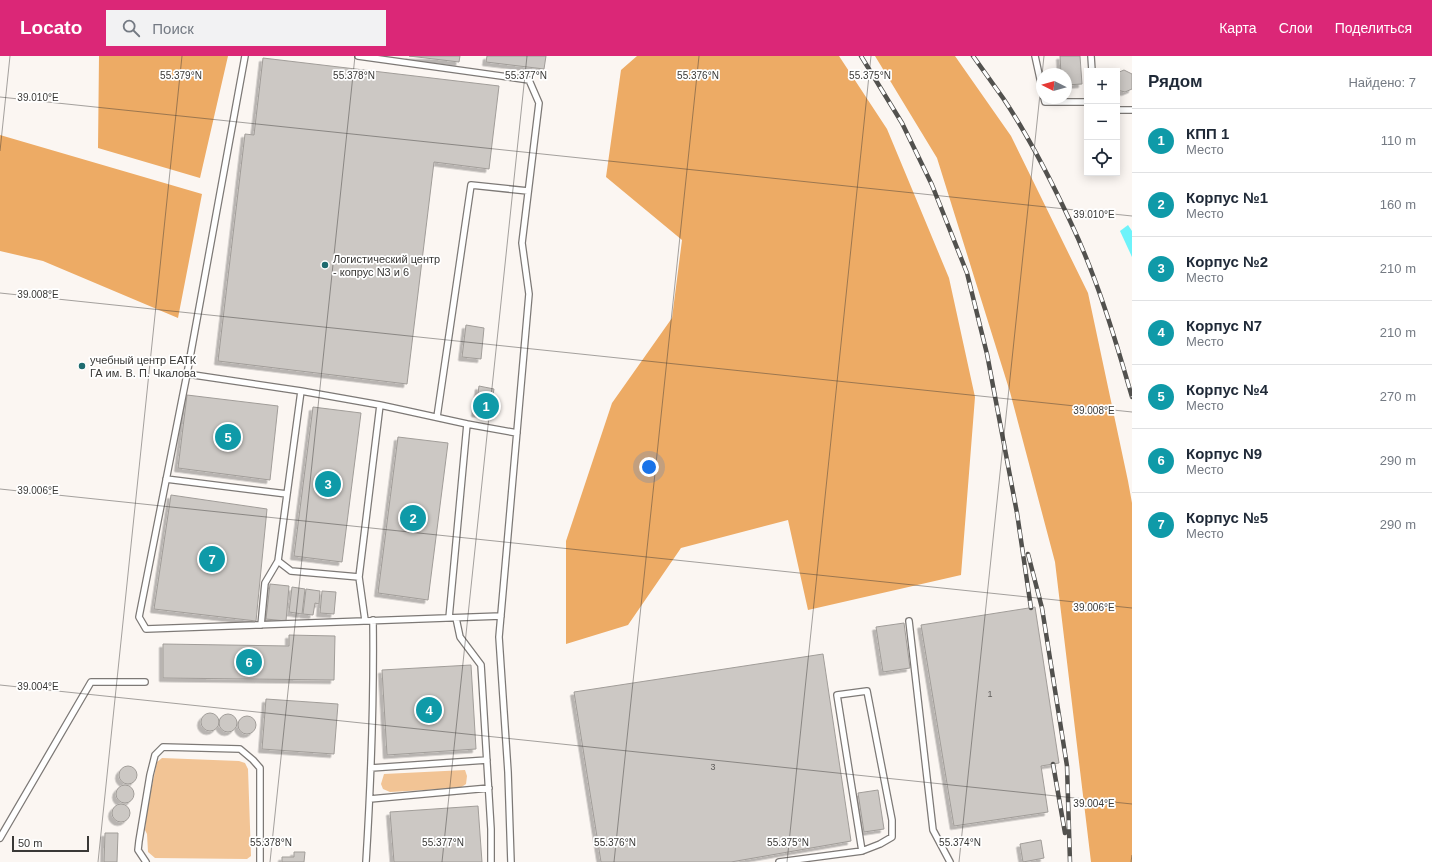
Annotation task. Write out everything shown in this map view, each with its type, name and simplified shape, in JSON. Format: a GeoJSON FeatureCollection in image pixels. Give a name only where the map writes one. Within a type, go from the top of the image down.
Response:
{"type":"FeatureCollection","features":[{"type":"Feature","properties":{"kind":"lane"},"geometry":{"type":"LineString","coordinates":[[245,56],[187,374],[138,617],[146,629],[501,616]]}},
{"type":"Feature","properties":{"kind":"lane"},"geometry":{"type":"LineString","coordinates":[[358,56],[529,80],[539,103],[522,243],[529,294],[499,637],[508,772],[511,862]]}},
{"type":"Feature","properties":{"kind":"lane"},"geometry":{"type":"LineString","coordinates":[[1035,56],[1038,68]]}},
{"type":"Feature","properties":{"kind":"lane"},"geometry":{"type":"LineString","coordinates":[[1091,56],[1092,68]]}},
{"type":"Feature","properties":{"kind":"lane"},"geometry":{"type":"LineString","coordinates":[[1072,102],[1084,102]]}},
{"type":"Feature","properties":{"kind":"lane"},"geometry":{"type":"LineString","coordinates":[[1120,110],[1132,110]]}},
{"type":"Feature","properties":{"kind":"lane"},"geometry":{"type":"LineString","coordinates":[[437,417],[471,185],[528,191]]}},
{"type":"Feature","properties":{"kind":"lane"},"geometry":{"type":"LineString","coordinates":[[187,374],[301,391],[380,405],[517,433]]}},
{"type":"Feature","properties":{"kind":"lane"},"geometry":{"type":"LineString","coordinates":[[261,625],[265,583],[278,561],[301,391]]}},
{"type":"Feature","properties":{"kind":"lane"},"geometry":{"type":"LineString","coordinates":[[365,620],[359,577],[380,405]]}},
{"type":"Feature","properties":{"kind":"lane"},"geometry":{"type":"LineString","coordinates":[[448,618],[467,424]]}},
{"type":"Feature","properties":{"kind":"lane"},"geometry":{"type":"LineString","coordinates":[[166,479],[287,494]]}},
{"type":"Feature","properties":{"kind":"lane"},"geometry":{"type":"LineString","coordinates":[[278,561],[291,571],[359,577]]}},
{"type":"Feature","properties":{"kind":"lane"},"geometry":{"type":"LineString","coordinates":[[456,618],[460,637],[481,665],[489,788],[491,862]]}},
{"type":"Feature","properties":{"kind":"lane"},"geometry":{"type":"LineString","coordinates":[[366,862],[370,800],[374,683],[373,620]]}},
{"type":"Feature","properties":{"kind":"lane"},"geometry":{"type":"LineString","coordinates":[[909,621],[933,830],[950,862]]}},
{"type":"Feature","properties":{"kind":"lane"},"geometry":{"type":"LineString","coordinates":[[0,838],[91,682],[144,682]]}},
{"type":"Feature","properties":{"kind":"lane"},"geometry":{"type":"LineString","coordinates":[[780,862],[862,851],[880,844],[892,837],[892,820],[867,691],[837,695],[862,851]]}},
{"type":"Feature","properties":{"kind":"lane"},"geometry":{"type":"LineString","coordinates":[[146,862],[138,850],[138,841],[155,755],[163,747],[240,749],[260,768],[260,862]]}},
{"type":"Feature","properties":{"kind":"lane"},"geometry":{"type":"LineString","coordinates":[[371,768],[487,760]]}},
{"type":"Feature","properties":{"kind":"lane"},"geometry":{"type":"LineString","coordinates":[[370,800],[489,788]]}},
{"type":"Feature","properties":{"kind":"shaded area"},"geometry":{"type":"Polygon","coordinates":[[[99,56],[228,56],[200,178],[98,148],[99,56]]]}},
{"type":"Feature","properties":{"kind":"shaded area"},"geometry":{"type":"Polygon","coordinates":[[[637,56],[839,56],[887,129],[949,278],[975,397],[961,575],[808,610],[788,520],[681,548],[628,625],[566,644],[566,541],[612,403],[672,318],[682,240],[606,177],[621,70],[637,56]]]}},
{"type":"Feature","properties":{"kind":"shaded area"},"geometry":{"type":"Polygon","coordinates":[[[875,56],[955,56],[1011,136],[1088,293],[1132,503],[1132,862],[1091,862],[1055,562],[1010,392],[937,158],[875,56]]]}},
{"type":"Feature","properties":{"kind":"shaded area"},"geometry":{"type":"Polygon","coordinates":[[[0,135],[202,194],[178,318],[43,261],[0,251],[0,135]]]}},
{"type":"Feature","properties":{"kind":"shaded area"},"geometry":{"type":"Polygon","coordinates":[[[162,758],[239,761],[245,763],[248,769],[251,856],[247,859],[155,858],[148,852],[147,834],[145,830],[147,809],[157,762],[162,758]]]}},
{"type":"Feature","properties":{"kind":"shaded area"},"geometry":{"type":"Polygon","coordinates":[[[465,770],[467,776],[466,784],[460,788],[390,792],[383,789],[381,784],[384,774],[465,770]]]}},
{"type":"Feature","properties":{"kind":"water"},"geometry":{"type":"Polygon","coordinates":[[[1128,225],[1132,231],[1132,257],[1120,231],[1128,225]]]}},
{"type":"Feature","properties":{"kind":"building"},"geometry":{"type":"Polygon","coordinates":[[[409,56],[460,56],[459,62],[409,56]]]}},
{"type":"Feature","properties":{"kind":"building"},"geometry":{"type":"Polygon","coordinates":[[[487,56],[546,56],[544,69],[486,62],[487,56]]]}},
{"type":"Feature","properties":{"kind":"building"},"geometry":{"type":"Polygon","coordinates":[[[1060,56],[1080,56],[1082,84],[1072,85],[1072,68],[1061,68],[1060,56]]]}},
{"type":"Feature","properties":{"kind":"building","name":"Логистический центр - копрус N3 и 6"},"geometry":{"type":"Polygon","coordinates":[[[263,58],[499,86],[489,169],[434,162],[407,384],[218,361],[245,134],[254,135],[263,58]]]}},
{"type":"Feature","properties":{"kind":"building"},"geometry":{"type":"Polygon","coordinates":[[[1124,70],[1132,74],[1132,89],[1125,92],[1120,91],[1120,72],[1124,70]]]}},
{"type":"Feature","properties":{"kind":"building"},"geometry":{"type":"Polygon","coordinates":[[[466,325],[484,328],[481,359],[462,357],[466,325]]]}},
{"type":"Feature","properties":{"kind":"building"},"geometry":{"type":"Polygon","coordinates":[[[479,386],[494,389],[493,395],[497,400],[495,416],[475,413],[479,386]]]}},
{"type":"Feature","properties":{"kind":"building"},"geometry":{"type":"Polygon","coordinates":[[[187,395],[278,406],[270,480],[178,468],[187,395]]]}},
{"type":"Feature","properties":{"kind":"building"},"geometry":{"type":"Polygon","coordinates":[[[313,407],[361,413],[342,562],[294,556],[313,407]]]}},
{"type":"Feature","properties":{"kind":"building"},"geometry":{"type":"Polygon","coordinates":[[[398,437],[448,443],[428,600],[378,593],[398,437]]]}},
{"type":"Feature","properties":{"kind":"building"},"geometry":{"type":"Polygon","coordinates":[[[171,495],[267,509],[256,621],[154,609],[171,495]]]}},
{"type":"Feature","properties":{"kind":"building"},"geometry":{"type":"Polygon","coordinates":[[[270,584],[289,586],[286,621],[266,619],[270,584]]]}},
{"type":"Feature","properties":{"kind":"building"},"geometry":{"type":"Polygon","coordinates":[[[292,587],[305,589],[302,614],[289,612],[292,587]]]}},
{"type":"Feature","properties":{"kind":"building"},"geometry":{"type":"Polygon","coordinates":[[[306,589],[320,591],[319,604],[315,603],[313,615],[303,614],[306,589]]]}},
{"type":"Feature","properties":{"kind":"building"},"geometry":{"type":"Polygon","coordinates":[[[322,591],[336,592],[334,614],[320,613],[322,591]]]}},
{"type":"Feature","properties":{"kind":"building"},"geometry":{"type":"Polygon","coordinates":[[[1035,607],[1059,763],[1041,766],[1048,812],[954,826],[921,625],[1035,607]]]}},
{"type":"Feature","properties":{"kind":"building"},"geometry":{"type":"Polygon","coordinates":[[[904,623],[910,668],[883,672],[876,627],[904,623]]]}},
{"type":"Feature","properties":{"kind":"building"},"geometry":{"type":"Polygon","coordinates":[[[289,635],[335,636],[334,680],[163,678],[163,644],[289,646],[289,635]]]}},
{"type":"Feature","properties":{"kind":"building"},"geometry":{"type":"Polygon","coordinates":[[[823,654],[851,841],[731,862],[601,862],[574,692],[823,654]]]}},
{"type":"Feature","properties":{"kind":"building"},"geometry":{"type":"Polygon","coordinates":[[[471,665],[476,749],[387,755],[382,670],[471,665]]]}},
{"type":"Feature","properties":{"kind":"building"},"geometry":{"type":"Polygon","coordinates":[[[266,699],[338,704],[334,754],[262,749],[266,699]]]}},
{"type":"Feature","properties":{"kind":"building"},"geometry":{"type":"Polygon","coordinates":[[[210,713],[216,716],[219,722],[216,728],[210,731],[204,728],[201,722],[204,716],[210,713]]]}},
{"type":"Feature","properties":{"kind":"building"},"geometry":{"type":"Polygon","coordinates":[[[228,714],[234,717],[237,723],[234,729],[228,732],[222,729],[219,723],[222,717],[228,714]]]}},
{"type":"Feature","properties":{"kind":"building"},"geometry":{"type":"Polygon","coordinates":[[[247,716],[253,719],[256,725],[253,731],[247,734],[241,731],[238,725],[241,719],[247,716]]]}},
{"type":"Feature","properties":{"kind":"building"},"geometry":{"type":"Polygon","coordinates":[[[128,766],[134,769],[137,775],[134,781],[128,784],[122,781],[119,775],[122,769],[128,766]]]}},
{"type":"Feature","properties":{"kind":"building"},"geometry":{"type":"Polygon","coordinates":[[[125,785],[131,788],[134,794],[131,800],[125,803],[119,800],[116,794],[119,788],[125,785]]]}},
{"type":"Feature","properties":{"kind":"building"},"geometry":{"type":"Polygon","coordinates":[[[878,790],[884,829],[864,832],[858,793],[878,790]]]}},
{"type":"Feature","properties":{"kind":"building"},"geometry":{"type":"Polygon","coordinates":[[[121,804],[127,807],[130,813],[127,819],[121,822],[115,819],[112,813],[115,807],[121,804]]]}},
{"type":"Feature","properties":{"kind":"building"},"geometry":{"type":"Polygon","coordinates":[[[478,806],[482,862],[394,862],[390,812],[478,806]]]}},
{"type":"Feature","properties":{"kind":"building"},"geometry":{"type":"Polygon","coordinates":[[[105,833],[118,833],[117,862],[104,862],[105,833]]]}},
{"type":"Feature","properties":{"kind":"building"},"geometry":{"type":"Polygon","coordinates":[[[1041,840],[1044,858],[1023,862],[1020,844],[1041,840]]]}},
{"type":"Feature","properties":{"kind":"building"},"geometry":{"type":"Polygon","coordinates":[[[294,852],[305,852],[304,862],[282,862],[282,857],[294,857],[294,852]]]}},
{"type":"Feature","properties":{"kind":"railway"},"geometry":{"type":"LineString","coordinates":[[861,56],[902,123],[932,185],[967,273],[987,354],[1017,513],[1031,608]]}},
{"type":"Feature","properties":{"kind":"railway"},"geometry":{"type":"LineString","coordinates":[[973,56],[1003,98],[1031,143],[1071,223],[1097,287],[1132,397]]}},
{"type":"Feature","properties":{"kind":"railway"},"geometry":{"type":"LineString","coordinates":[[1028,554],[1042,608],[1067,766],[1070,862]]}},
{"type":"Feature","properties":{"kind":"railway"},"geometry":{"type":"LineString","coordinates":[[1053,764],[1065,833]]}},
{"type":"Feature","properties":{"kind":"place","name":"Логистический центр - копрус N3 и 6"},"geometry":{"type":"Point","coordinates":[325,265]}},
{"type":"Feature","properties":{"kind":"place","name":"учебный центр ЕАТК ГА им. В. П. Чкалова"},"geometry":{"type":"Point","coordinates":[82,366]}},
{"type":"Feature","properties":{"kind":"place","name":"КПП 1"},"geometry":{"type":"Point","coordinates":[486,406]}},
{"type":"Feature","properties":{"kind":"place","name":"Корпус №4"},"geometry":{"type":"Point","coordinates":[228,437]}},
{"type":"Feature","properties":{"kind":"place","name":"Корпус №2"},"geometry":{"type":"Point","coordinates":[328,484]}},
{"type":"Feature","properties":{"kind":"place","name":"Корпус №1"},"geometry":{"type":"Point","coordinates":[413,518]}},
{"type":"Feature","properties":{"kind":"place","name":"Корпус №5"},"geometry":{"type":"Point","coordinates":[212,559]}},
{"type":"Feature","properties":{"kind":"place","name":"Корпус N9"},"geometry":{"type":"Point","coordinates":[249,662]}},
{"type":"Feature","properties":{"kind":"place","name":"Корпус N7"},"geometry":{"type":"Point","coordinates":[429,710]}}]}
